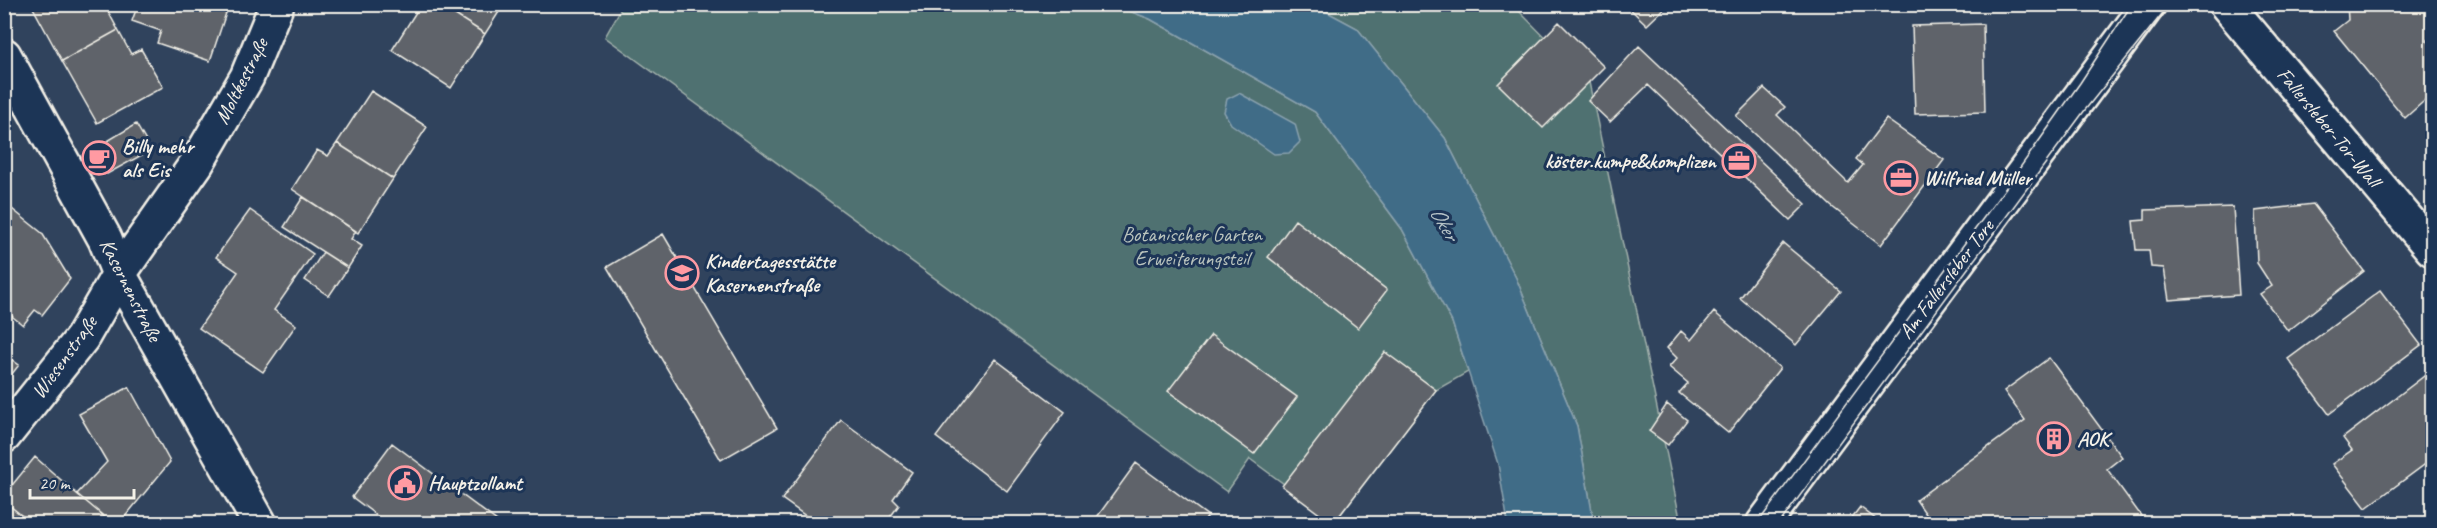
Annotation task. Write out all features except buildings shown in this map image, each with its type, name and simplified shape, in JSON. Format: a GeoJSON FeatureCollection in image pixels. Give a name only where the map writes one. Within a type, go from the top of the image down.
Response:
{"type":"FeatureCollection","features":[{"type":"Feature","properties":{"kind":"street","name":"Moltkestraße"},"geometry":{"type":"LineString","coordinates":[[119,274],[197,163],[247,77],[277,4]]}},
{"type":"Feature","properties":{"kind":"street","name":"Am Fallersleber Tore"},"geometry":{"type":"LineString","coordinates":[[1763,524],[2149,4]]}},
{"type":"Feature","properties":{"kind":"street","name":"Fallersleber-Tor-Wall"},"geometry":{"type":"LineString","coordinates":[[2226,4],[2433,249]]}},
{"type":"Feature","properties":{"kind":"street","name":"Kasernenstraße"},"geometry":{"type":"LineString","coordinates":[[4,55],[105,239],[119,274],[260,524]]}},
{"type":"Feature","properties":{"kind":"street","name":"Wiesenstraße"},"geometry":{"type":"LineString","coordinates":[[4,436],[82,339],[119,274]]}},
{"type":"Feature","properties":{"kind":"green space","name":"Botanischer Garten Erweiterungsteil"},"geometry":{"type":"Polygon","coordinates":[[[623,5],[1114,5],[1150,19],[1315,112],[1402,229],[1452,322],[1468,372],[1436,390],[1334,523],[1250,459],[1227,492],[605,37],[623,5]]]}},
{"type":"Feature","properties":{"kind":"green space"},"geometry":{"type":"Polygon","coordinates":[[[1314,5],[1513,5],[1589,82],[1681,523],[1594,523],[1577,426],[1516,278],[1445,138],[1357,28],[1314,5]]]}},
{"type":"Feature","properties":{"kind":"water","name":"Oker"},"geometry":{"type":"Polygon","coordinates":[[[1114,5],[1314,5],[1357,28],[1445,138],[1516,278],[1577,426],[1594,523],[1508,523],[1498,464],[1452,322],[1402,229],[1315,112],[1150,19],[1114,5]]]}},
{"type":"Feature","properties":{"kind":"water"},"geometry":{"type":"Polygon","coordinates":[[[1239,93],[1295,124],[1300,142],[1289,153],[1274,154],[1231,124],[1224,112],[1227,99],[1239,93]]]}},
{"type":"Feature","properties":{"kind":"tram line"},"geometry":{"type":"LineString","coordinates":[[1757,524],[2007,186],[2080,83],[2132,4]]}},
{"type":"Feature","properties":{"kind":"tram line"},"geometry":{"type":"LineString","coordinates":[[1779,524],[2085,110],[2170,4]]}},
{"type":"Feature","properties":{"kind":"place","name":"Billy mehr als Eis"},"geometry":{"type":"Point","coordinates":[99,158]}},
{"type":"Feature","properties":{"kind":"place","name":"köster.kumpe&komplizen"},"geometry":{"type":"Point","coordinates":[1739,161]}},
{"type":"Feature","properties":{"kind":"place","name":"Wilfried Müller"},"geometry":{"type":"Point","coordinates":[1901,178]}},
{"type":"Feature","properties":{"kind":"place","name":"Kindertagesstätte Kasernenstraße"},"geometry":{"type":"Point","coordinates":[682,273]}},
{"type":"Feature","properties":{"kind":"place","name":"AOK"},"geometry":{"type":"Point","coordinates":[2054,439]}},
{"type":"Feature","properties":{"kind":"place","name":"Hauptzollamt"},"geometry":{"type":"Point","coordinates":[405,483]}}]}
